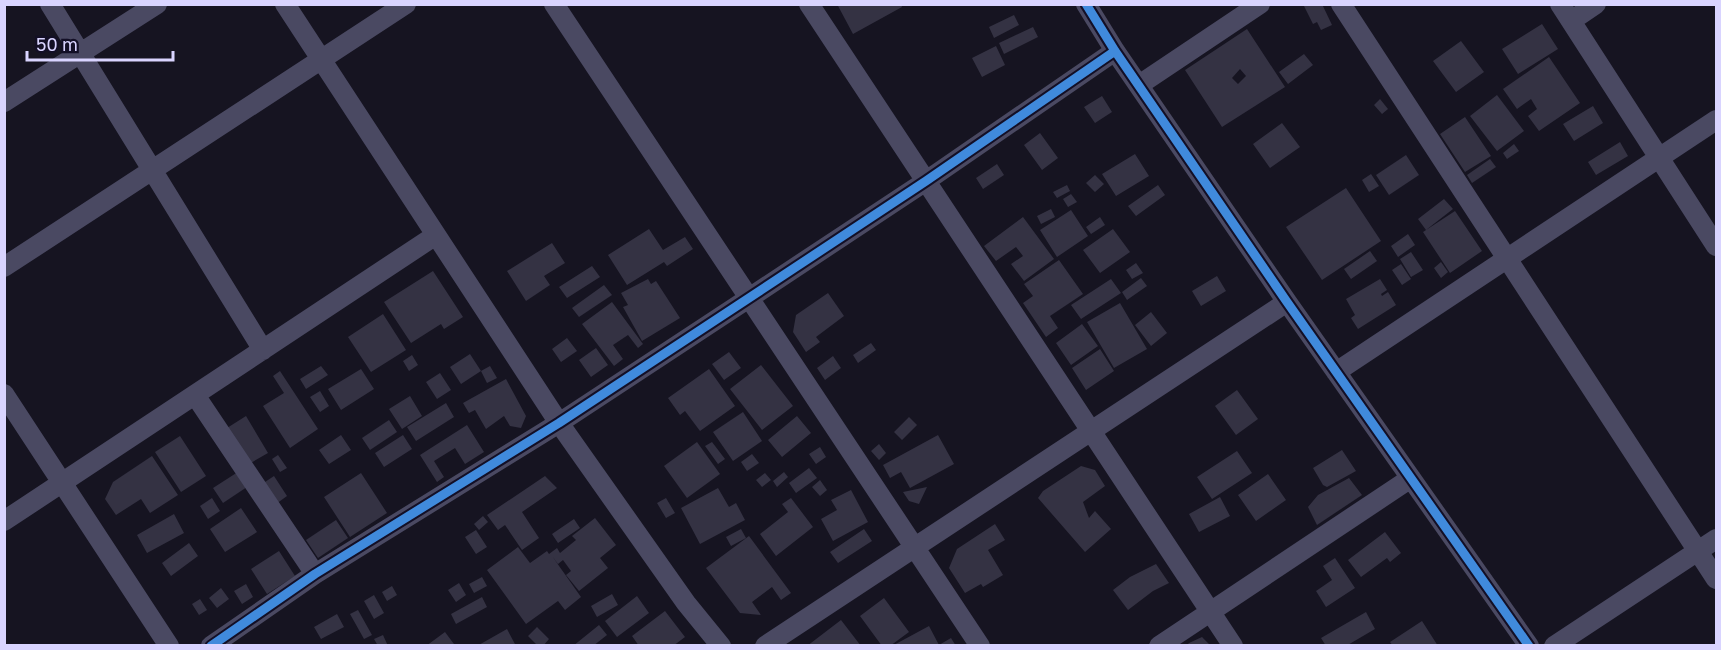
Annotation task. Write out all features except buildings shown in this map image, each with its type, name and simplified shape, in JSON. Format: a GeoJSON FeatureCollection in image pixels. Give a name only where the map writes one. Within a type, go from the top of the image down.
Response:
{"type":"FeatureCollection","features":[{"type":"Feature","properties":{"kind":"street"},"geometry":{"type":"LineString","coordinates":[[50,4],[263,350]]}},
{"type":"Feature","properties":{"kind":"street"},"geometry":{"type":"LineString","coordinates":[[4,102],[157,4]]}},
{"type":"Feature","properties":{"kind":"street"},"geometry":{"type":"LineString","coordinates":[[285,4],[559,423],[686,603],[721,645]]}},
{"type":"Feature","properties":{"kind":"street"},"geometry":{"type":"LineString","coordinates":[[4,267],[406,4]]}},
{"type":"Feature","properties":{"kind":"street"},"geometry":{"type":"LineString","coordinates":[[554,4],[980,645]]}},
{"type":"Feature","properties":{"kind":"street"},"geometry":{"type":"LineString","coordinates":[[809,4],[1233,645]]}},
{"type":"Feature","properties":{"kind":"street"},"geometry":{"type":"LineString","coordinates":[[1086,4],[1115,51],[1287,302],[1530,645]]}},
{"type":"Feature","properties":{"kind":"street"},"geometry":{"type":"LineString","coordinates":[[1139,86],[1260,4]]}},
{"type":"Feature","properties":{"kind":"street"},"geometry":{"type":"LineString","coordinates":[[1341,4],[1716,579]]}},
{"type":"Feature","properties":{"kind":"street"},"geometry":{"type":"LineString","coordinates":[[1560,4],[1716,246]]}},
{"type":"Feature","properties":{"kind":"street"},"geometry":{"type":"LineString","coordinates":[[1571,21],[1596,4]]}},
{"type":"Feature","properties":{"kind":"street"},"geometry":{"type":"LineString","coordinates":[[211,645],[315,574],[559,423],[926,181],[1115,51]]}},
{"type":"Feature","properties":{"kind":"street"},"geometry":{"type":"LineString","coordinates":[[1336,372],[1716,120]]}},
{"type":"Feature","properties":{"kind":"street"},"geometry":{"type":"LineString","coordinates":[[4,521],[436,235]]}},
{"type":"Feature","properties":{"kind":"street"},"geometry":{"type":"LineString","coordinates":[[765,645],[1287,302]]}},
{"type":"Feature","properties":{"kind":"street"},"geometry":{"type":"LineString","coordinates":[[4,394],[169,645]]}},
{"type":"Feature","properties":{"kind":"street"},"geometry":{"type":"LineString","coordinates":[[195,395],[315,574]]}},
{"type":"Feature","properties":{"kind":"street"},"geometry":{"type":"LineString","coordinates":[[1159,645],[1411,478]]}},
{"type":"Feature","properties":{"kind":"street"},"geometry":{"type":"LineString","coordinates":[[1554,645],[1716,539]]}},
{"type":"Feature","properties":{"kind":"cycle path"},"geometry":{"type":"LineString","coordinates":[[1086,4],[1115,51],[1287,302],[1529,646]]}},
{"type":"Feature","properties":{"kind":"cycle path"},"geometry":{"type":"LineString","coordinates":[[211,646],[315,574],[559,423],[749,298],[926,181],[1115,51]]}}]}
